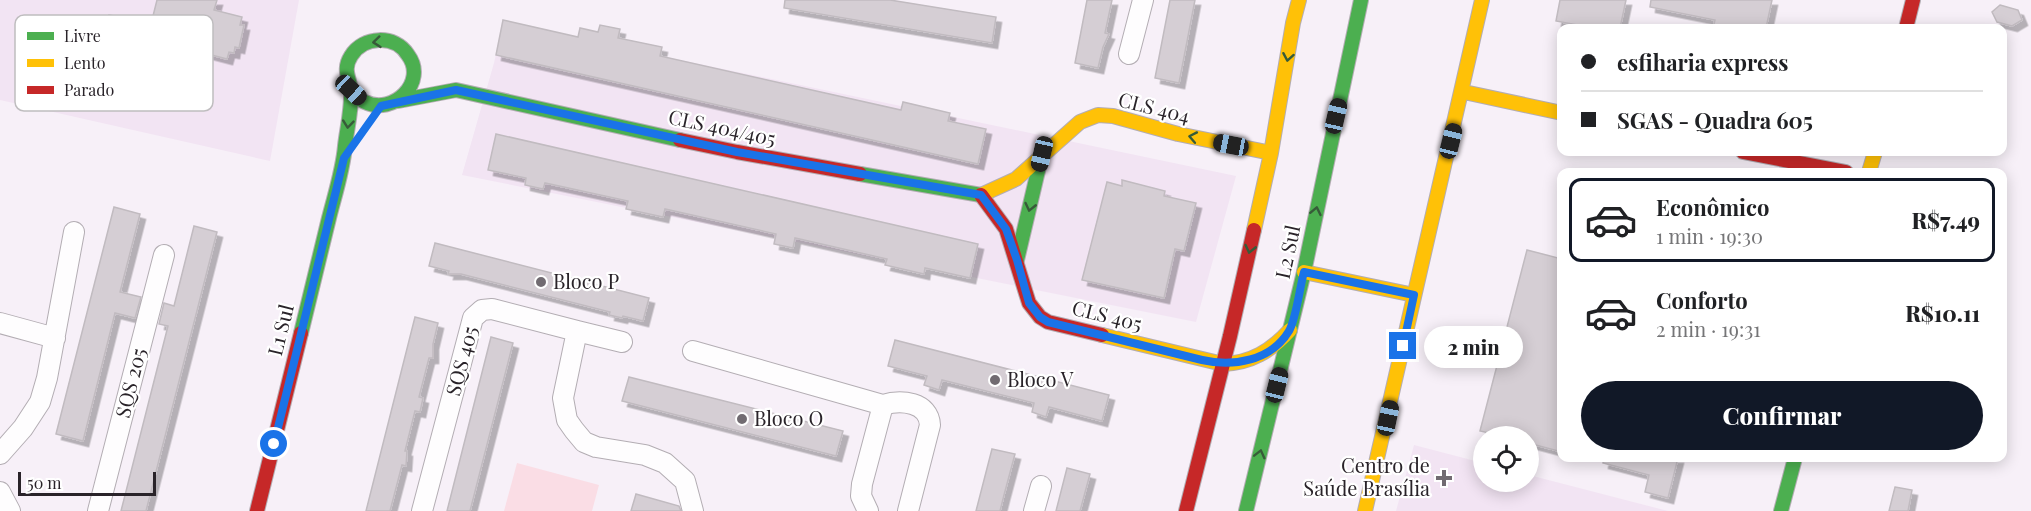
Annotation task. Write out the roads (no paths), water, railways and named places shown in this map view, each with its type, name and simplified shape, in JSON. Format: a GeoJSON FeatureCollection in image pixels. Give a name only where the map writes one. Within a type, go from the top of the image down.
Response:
{"type":"FeatureCollection","features":[{"type":"Feature","properties":{"kind":"street"},"geometry":{"type":"LineString","coordinates":[[1129,54],[1143,0]]}},
{"type":"Feature","properties":{"kind":"street","name":"L2 Sul"},"geometry":{"type":"LineString","coordinates":[[1186,511],[1223,364],[1271,153],[1299,0]]}},
{"type":"Feature","properties":{"kind":"street"},"geometry":{"type":"LineString","coordinates":[[1293,23],[1312,0]]}},
{"type":"Feature","properties":{"kind":"street"},"geometry":{"type":"LineString","coordinates":[[1344,0],[1357,22]]}},
{"type":"Feature","properties":{"kind":"street","name":"L2 Sul"},"geometry":{"type":"LineString","coordinates":[[1246,511],[1304,272],[1361,0]]}},
{"type":"Feature","properties":{"kind":"street"},"geometry":{"type":"LineString","coordinates":[[1365,511],[1384,436],[1414,295],[1464,92],[1482,0]]}},
{"type":"Feature","properties":{"kind":"street"},"geometry":{"type":"LineString","coordinates":[[1907,24],[1913,0]]}},
{"type":"Feature","properties":{"kind":"street"},"geometry":{"type":"LineString","coordinates":[[379,39],[396,43],[409,55],[414,71],[410,88],[398,101],[378,111],[351,90],[346,74],[350,57],[362,44],[379,39]]}},
{"type":"Feature","properties":{"kind":"street","name":"CLS 404/405"},"geometry":{"type":"LineString","coordinates":[[409,55],[456,90]]}},
{"type":"Feature","properties":{"kind":"street","name":"L1 Sul"},"geometry":{"type":"LineString","coordinates":[[258,511],[344,158],[351,90]]}},
{"type":"Feature","properties":{"kind":"street","name":"CLS 404/405"},"geometry":{"type":"LineString","coordinates":[[398,101],[456,90],[737,152],[981,195]]}},
{"type":"Feature","properties":{"kind":"street"},"geometry":{"type":"LineString","coordinates":[[1464,92],[1557,112]]}},
{"type":"Feature","properties":{"kind":"street","name":"CLS 404"},"geometry":{"type":"LineString","coordinates":[[981,195],[1016,179],[1080,122],[1098,115],[1113,116],[1178,134],[1271,153]]}},
{"type":"Feature","properties":{"kind":"street","name":"L1 Sul"},"geometry":{"type":"LineString","coordinates":[[344,158],[362,132]]}},
{"type":"Feature","properties":{"kind":"street"},"geometry":{"type":"LineString","coordinates":[[1017,260],[1042,154]]}},
{"type":"Feature","properties":{"kind":"street"},"geometry":{"type":"LineString","coordinates":[[1764,156],[1825,168]]}},
{"type":"Feature","properties":{"kind":"street","name":"CLS 405"},"geometry":{"type":"LineString","coordinates":[[981,195],[1006,229],[1029,303],[1040,317],[1048,322],[1223,364],[1240,363],[1260,356],[1278,344],[1290,330]]}},
{"type":"Feature","properties":{"kind":"street"},"geometry":{"type":"LineString","coordinates":[[0,454],[23,428],[40,402],[55,338],[74,232]]}},
{"type":"Feature","properties":{"kind":"street","name":"SQS 205"},"geometry":{"type":"LineString","coordinates":[[98,511],[164,255]]}},
{"type":"Feature","properties":{"kind":"street"},"geometry":{"type":"LineString","coordinates":[[1304,272],[1414,295]]}},
{"type":"Feature","properties":{"kind":"street","name":"SQS 405"},"geometry":{"type":"LineString","coordinates":[[422,511],[472,318],[482,310],[492,309],[622,342]]}},
{"type":"Feature","properties":{"kind":"street"},"geometry":{"type":"LineString","coordinates":[[0,323],[55,338]]}},
{"type":"Feature","properties":{"kind":"street"},"geometry":{"type":"LineString","coordinates":[[577,331],[563,398],[567,420],[584,442],[596,447],[645,455],[665,463],[685,481],[693,511]]}},
{"type":"Feature","properties":{"kind":"street"},"geometry":{"type":"LineString","coordinates":[[693,351],[883,405],[901,401],[922,408],[929,417],[930,425],[908,511]]}},
{"type":"Feature","properties":{"kind":"street"},"geometry":{"type":"LineString","coordinates":[[868,511],[861,496],[862,484],[883,405]]}},
{"type":"Feature","properties":{"kind":"street"},"geometry":{"type":"LineString","coordinates":[[1781,511],[1794,462]]}},
{"type":"Feature","properties":{"kind":"street"},"geometry":{"type":"LineString","coordinates":[[1034,511],[1041,486]]}},
{"type":"Feature","properties":{"kind":"street"},"geometry":{"type":"LineString","coordinates":[[0,492],[10,511]]}},
{"type":"Feature","properties":{"kind":"street"},"geometry":{"type":"LineString","coordinates":[[1190,497],[1201,511]]}},
{"type":"Feature","properties":{"kind":"place","name":"Bloco P"},"geometry":{"type":"Point","coordinates":[541,282]}},
{"type":"Feature","properties":{"kind":"place","name":"Bloco V"},"geometry":{"type":"Point","coordinates":[995,380]}},
{"type":"Feature","properties":{"kind":"place","name":"Bloco O"},"geometry":{"type":"Point","coordinates":[742,419]}},
{"type":"Feature","properties":{"kind":"place","name":"Centro de Saúde Brasília"},"geometry":{"type":"Point","coordinates":[1444,478]}}]}
